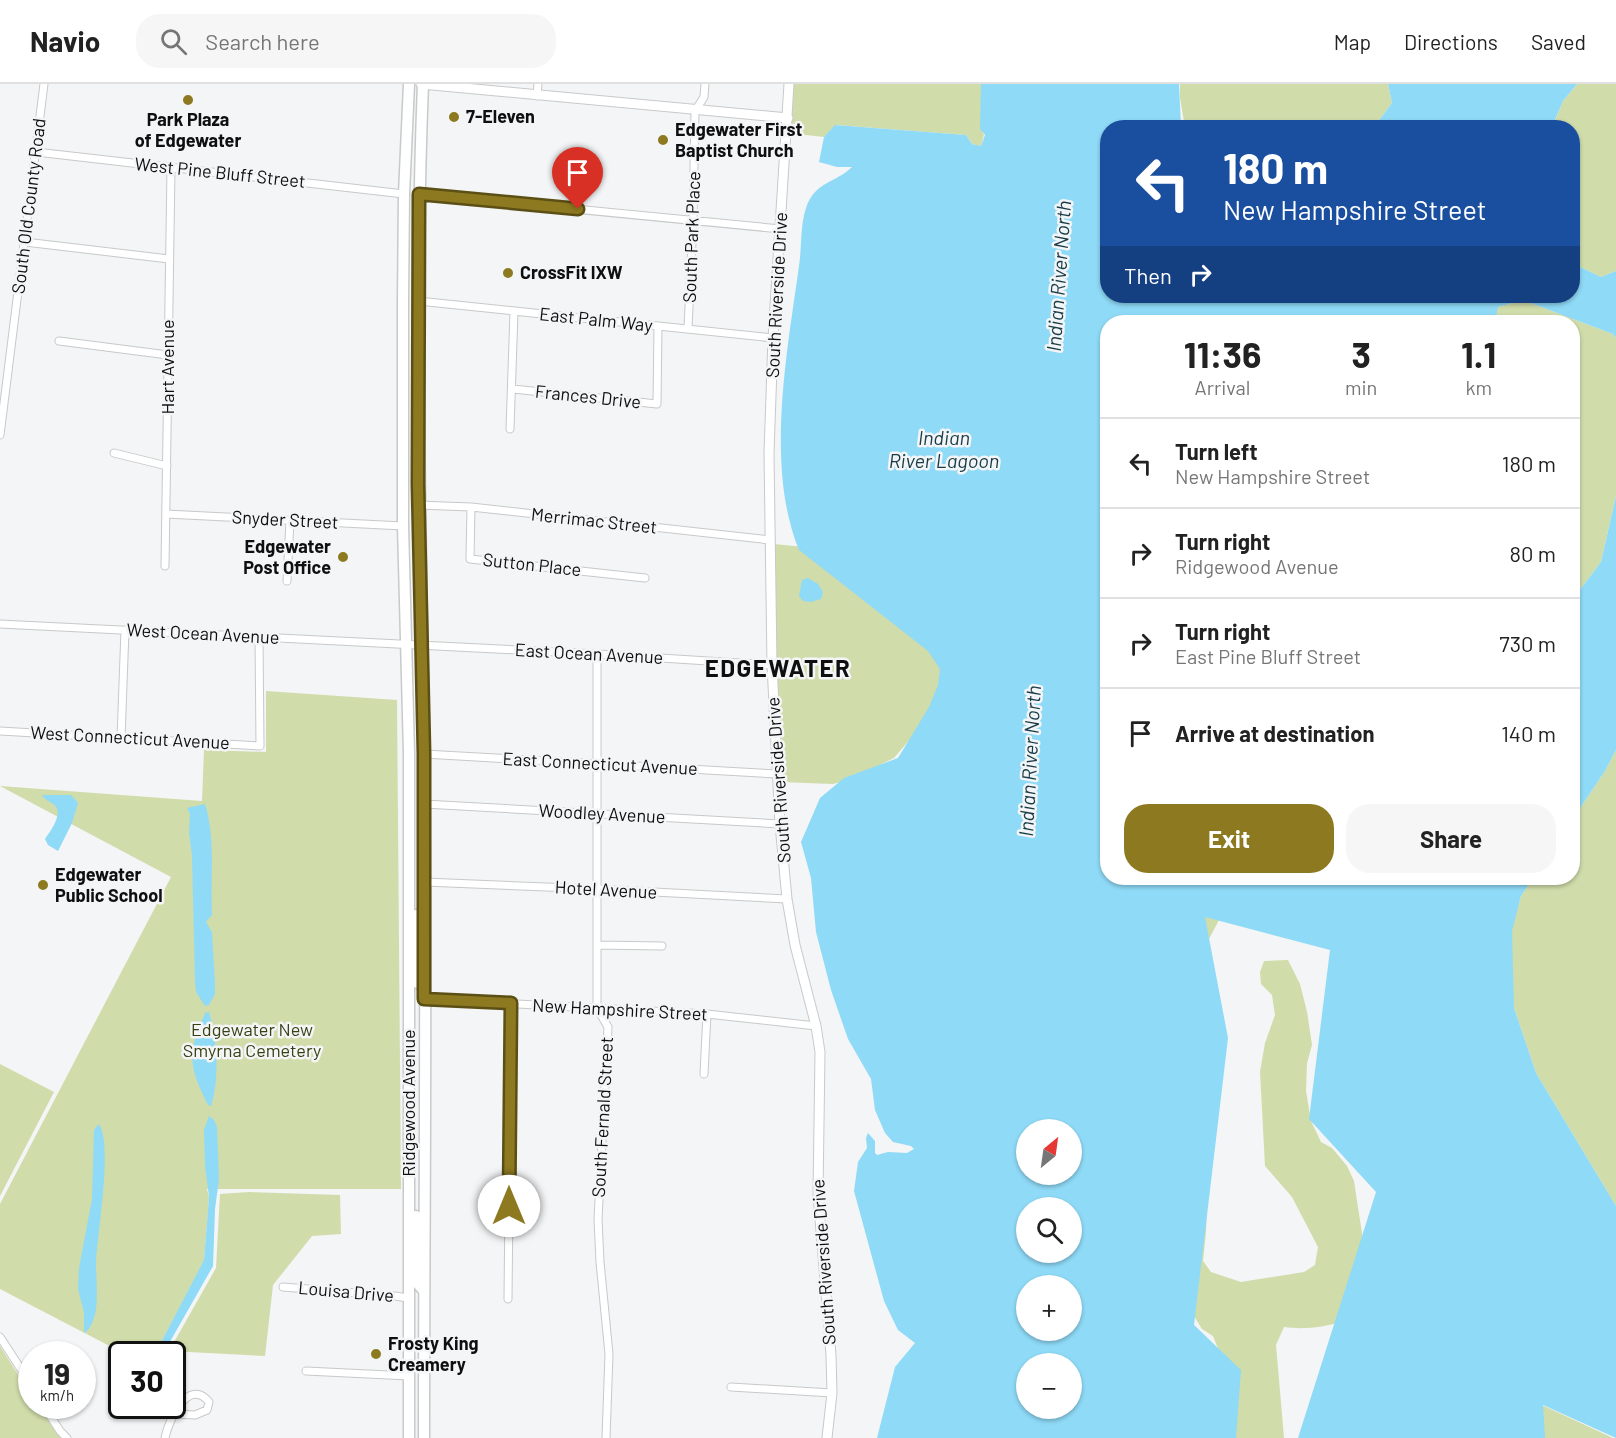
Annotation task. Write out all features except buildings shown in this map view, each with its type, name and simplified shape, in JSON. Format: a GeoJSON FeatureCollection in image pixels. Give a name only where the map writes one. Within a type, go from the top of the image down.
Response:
{"type":"FeatureCollection","features":[{"type":"Feature","properties":{"kind":"main road","name":"Ridgewood Avenue"},"geometry":{"type":"LineString","coordinates":[[408,84],[404,194],[403,526],[409,899],[409,1438]]}},
{"type":"Feature","properties":{"kind":"main road","name":"Ridgewood Avenue"},"geometry":{"type":"LineString","coordinates":[[423,84],[419,194],[418,505],[424,754],[424,1438]]}},
{"type":"Feature","properties":{"kind":"main road"},"geometry":{"type":"LineString","coordinates":[[404,206],[411,214],[410,290],[418,301]]}},
{"type":"Feature","properties":{"kind":"main road"},"geometry":{"type":"LineString","coordinates":[[403,375],[411,387],[412,442],[413,447],[418,451]]}},
{"type":"Feature","properties":{"kind":"main road"},"geometry":{"type":"LineString","coordinates":[[409,899],[416,909],[417,984],[424,996]]}},
{"type":"Feature","properties":{"kind":"main road"},"geometry":{"type":"LineString","coordinates":[[408,1011],[417,1022],[418,1102],[424,1117]]}},
{"type":"Feature","properties":{"kind":"main road"},"geometry":{"type":"LineString","coordinates":[[408,1196],[416,1212],[416,1276],[418,1284],[424,1291]]}},
{"type":"Feature","properties":{"kind":"main road"},"geometry":{"type":"LineString","coordinates":[[408,1298],[415,1303],[418,1310],[418,1365],[424,1384]]}},
{"type":"Feature","properties":{"kind":"street","name":"South Old County Road"},"geometry":{"type":"LineString","coordinates":[[0,435],[44,84]]}},
{"type":"Feature","properties":{"kind":"street"},"geometry":{"type":"LineString","coordinates":[[423,84],[788,118]]}},
{"type":"Feature","properties":{"kind":"street"},"geometry":{"type":"LineString","coordinates":[[537,96],[538,84]]}},
{"type":"Feature","properties":{"kind":"street","name":"South Park Place"},"geometry":{"type":"LineString","coordinates":[[688,328],[695,111],[704,97],[705,84]]}},
{"type":"Feature","properties":{"kind":"street","name":"South Riverside Drive"},"geometry":{"type":"LineString","coordinates":[[789,84],[773,338],[769,453],[772,665],[780,824],[787,900],[820,1052],[818,1194],[832,1393],[827,1438]]}},
{"type":"Feature","properties":{"kind":"street","name":"West Pine Bluff Street"},"geometry":{"type":"LineString","coordinates":[[36,152],[404,194]]}},
{"type":"Feature","properties":{"kind":"street","name":"Hart Avenue"},"geometry":{"type":"LineString","coordinates":[[165,566],[171,168]]}},
{"type":"Feature","properties":{"kind":"street"},"geometry":{"type":"LineString","coordinates":[[419,194],[781,229]]}},
{"type":"Feature","properties":{"kind":"street"},"geometry":{"type":"LineString","coordinates":[[26,242],[169,259]]}},
{"type":"Feature","properties":{"kind":"street","name":"East Palm Way"},"geometry":{"type":"LineString","coordinates":[[418,301],[773,338]]}},
{"type":"Feature","properties":{"kind":"street","name":"Frances Drive"},"geometry":{"type":"LineString","coordinates":[[510,429],[514,312]]}},
{"type":"Feature","properties":{"kind":"street","name":"Frances Drive"},"geometry":{"type":"LineString","coordinates":[[513,389],[657,404],[658,326]]}},
{"type":"Feature","properties":{"kind":"street"},"geometry":{"type":"LineString","coordinates":[[59,341],[168,355]]}},
{"type":"Feature","properties":{"kind":"street"},"geometry":{"type":"LineString","coordinates":[[114,453],[167,466]]}},
{"type":"Feature","properties":{"kind":"street","name":"Merrimac Street"},"geometry":{"type":"LineString","coordinates":[[418,505],[471,507],[770,540]]}},
{"type":"Feature","properties":{"kind":"street","name":"Sutton Place"},"geometry":{"type":"LineString","coordinates":[[471,507],[470,559],[645,578]]}},
{"type":"Feature","properties":{"kind":"street","name":"Snyder Street"},"geometry":{"type":"LineString","coordinates":[[166,514],[403,526]]}},
{"type":"Feature","properties":{"kind":"street"},"geometry":{"type":"LineString","coordinates":[[287,581],[290,520]]}},
{"type":"Feature","properties":{"kind":"street","name":"West Ocean Avenue"},"geometry":{"type":"LineString","coordinates":[[0,624],[406,645]]}},
{"type":"Feature","properties":{"kind":"street"},"geometry":{"type":"LineString","coordinates":[[121,738],[125,630]]}},
{"type":"Feature","properties":{"kind":"street","name":"West Connecticut Avenue"},"geometry":{"type":"LineString","coordinates":[[0,730],[260,746],[259,637]]}},
{"type":"Feature","properties":{"kind":"street","name":"East Ocean Avenue"},"geometry":{"type":"LineString","coordinates":[[406,645],[772,665]]}},
{"type":"Feature","properties":{"kind":"street","name":"South Fernald Street"},"geometry":{"type":"LineString","coordinates":[[597,654],[597,1008],[608,1027],[598,1219],[609,1354],[606,1438]]}},
{"type":"Feature","properties":{"kind":"street","name":"East Connecticut Avenue"},"geometry":{"type":"LineString","coordinates":[[424,754],[777,774]]}},
{"type":"Feature","properties":{"kind":"street","name":"Woodley Avenue"},"geometry":{"type":"LineString","coordinates":[[424,804],[780,824]]}},
{"type":"Feature","properties":{"kind":"street","name":"Hotel Avenue"},"geometry":{"type":"LineString","coordinates":[[424,882],[787,900]]}},
{"type":"Feature","properties":{"kind":"street"},"geometry":{"type":"LineString","coordinates":[[597,945],[662,946]]}},
{"type":"Feature","properties":{"kind":"street","name":"New Hampshire Street"},"geometry":{"type":"LineString","coordinates":[[424,996],[707,1014],[816,1026]]}},
{"type":"Feature","properties":{"kind":"street"},"geometry":{"type":"LineString","coordinates":[[508,1299],[511,1003]]}},
{"type":"Feature","properties":{"kind":"street"},"geometry":{"type":"LineString","coordinates":[[704,1074],[707,1014]]}},
{"type":"Feature","properties":{"kind":"street","name":"Louisa Drive"},"geometry":{"type":"LineString","coordinates":[[283,1287],[408,1298]]}},
{"type":"Feature","properties":{"kind":"street"},"geometry":{"type":"LineString","coordinates":[[0,1337],[18,1365]]}},
{"type":"Feature","properties":{"kind":"street"},"geometry":{"type":"LineString","coordinates":[[306,1371],[409,1376]]}},
{"type":"Feature","properties":{"kind":"street"},"geometry":{"type":"LineString","coordinates":[[731,1387],[832,1393]]}},
{"type":"Feature","properties":{"kind":"street"},"geometry":{"type":"LineString","coordinates":[[190,1396],[203,1396],[209,1402],[207,1410],[200,1414],[174,1414],[184,1399],[190,1396]]}},
{"type":"Feature","properties":{"kind":"street"},"geometry":{"type":"LineString","coordinates":[[52,1419],[67,1438]]}},
{"type":"Feature","properties":{"kind":"street"},"geometry":{"type":"LineString","coordinates":[[165,1438],[172,1419]]}},
{"type":"Feature","properties":{"kind":"green space"},"geometry":{"type":"Polygon","coordinates":[[[792,84],[981,84],[981,129],[984,135],[981,146],[972,144],[966,135],[836,125],[824,137],[789,133],[792,84]]]}},
{"type":"Feature","properties":{"kind":"green space"},"geometry":{"type":"Polygon","coordinates":[[[1180,84],[1388,84],[1392,103],[1379,120],[1184,120],[1180,84]]]}},
{"type":"Feature","properties":{"kind":"green space"},"geometry":{"type":"Polygon","coordinates":[[[1577,84],[1616,84],[1616,271],[1601,277],[1580,267],[1580,120],[1555,120],[1563,101],[1577,84]]]}},
{"type":"Feature","properties":{"kind":"green space"},"geometry":{"type":"Polygon","coordinates":[[[1512,303],[1531,303],[1563,315],[1492,315],[1498,307],[1512,303]]]}},
{"type":"Feature","properties":{"kind":"green space"},"geometry":{"type":"Polygon","coordinates":[[[1580,322],[1613,334],[1616,338],[1616,496],[1601,562],[1580,590],[1580,322]]]}},
{"type":"Feature","properties":{"kind":"green space"},"geometry":{"type":"Polygon","coordinates":[[[774,544],[804,547],[948,622],[939,705],[894,758],[851,779],[833,784],[780,782],[774,544]]]}},
{"type":"Feature","properties":{"kind":"green space","name":"Edgewater New Smyrna Cemetery"},"geometry":{"type":"Polygon","coordinates":[[[266,691],[397,700],[401,1189],[207,1189],[209,1197],[204,1261],[162,1341],[108,1341],[108,1345],[0,1289],[0,1204],[171,877],[0,786],[202,801],[204,750],[266,752],[266,691]]]}},
{"type":"Feature","properties":{"kind":"green space"},"geometry":{"type":"Polygon","coordinates":[[[1616,750],[1616,1206],[1536,1073],[1514,1008],[1501,937],[1517,911],[1521,896],[1528,885],[1580,885],[1580,808],[1616,750]]]}},
{"type":"Feature","properties":{"kind":"green space"},"geometry":{"type":"Polygon","coordinates":[[[1167,894],[1220,918],[1209,939],[1208,1188],[1203,1261],[1211,1272],[1241,1282],[1304,1272],[1315,1265],[1318,1247],[1292,1197],[1265,1166],[1260,1072],[1265,1043],[1275,1015],[1272,995],[1261,984],[1260,972],[1264,961],[1288,960],[1300,984],[1312,1045],[1307,1063],[1306,1091],[1311,1121],[1321,1142],[1332,1148],[1347,1166],[1354,1181],[1363,1240],[1342,1322],[1313,1328],[1284,1327],[1276,1345],[1284,1438],[1218,1438],[1225,1366],[1213,1336],[1202,1329],[1186,1303],[1167,894]]]}},
{"type":"Feature","properties":{"kind":"green space"},"geometry":{"type":"Polygon","coordinates":[[[0,1064],[54,1092],[0,1196],[0,1064]]]}},
{"type":"Feature","properties":{"kind":"green space"},"geometry":{"type":"Polygon","coordinates":[[[249,1192],[340,1195],[341,1234],[312,1236],[273,1285],[265,1356],[186,1352],[186,1341],[175,1341],[216,1268],[220,1194],[249,1192]]]}},
{"type":"Feature","properties":{"kind":"green space"},"geometry":{"type":"Polygon","coordinates":[[[0,1346],[18,1374],[18,1419],[47,1419],[61,1438],[0,1438],[0,1346]]]}},
{"type":"Feature","properties":{"kind":"green space"},"geometry":{"type":"Polygon","coordinates":[[[1542,1405],[1544,1406],[1613,1438],[1539,1438],[1542,1405]]]}},
{"type":"Feature","properties":{"kind":"water","name":"Indian River Lagoon"},"geometry":{"type":"Polygon","coordinates":[[[981,84],[1179,84],[1181,120],[1100,120],[1100,303],[1512,303],[1498,307],[1496,315],[1100,315],[1100,885],[1528,885],[1521,896],[1512,931],[1514,1008],[1536,1073],[1616,1206],[1616,1438],[1543,1405],[1545,1438],[1298,1438],[1376,1192],[1309,1119],[1330,950],[1205,917],[1228,1038],[1194,1325],[1241,1370],[1236,1438],[877,1438],[895,1367],[915,1343],[898,1330],[884,1301],[854,1191],[858,1162],[867,1148],[868,1133],[875,1141],[877,1155],[888,1152],[907,1153],[914,1149],[911,1146],[893,1142],[885,1133],[875,1110],[871,1079],[848,1039],[831,990],[816,932],[811,878],[801,842],[820,798],[844,778],[898,758],[929,707],[938,685],[940,669],[928,651],[799,550],[789,518],[783,483],[781,447],[785,372],[806,208],[820,187],[852,167],[837,167],[819,162],[824,137],[835,125],[966,135],[972,144],[981,146],[985,135],[980,129],[981,84]]]}},
{"type":"Feature","properties":{"kind":"water"},"geometry":{"type":"Polygon","coordinates":[[[1388,84],[1577,84],[1563,101],[1555,120],[1379,120],[1392,103],[1388,84]]]}},
{"type":"Feature","properties":{"kind":"water","name":"Indian River Lagoon"},"geometry":{"type":"Polygon","coordinates":[[[1580,267],[1601,277],[1616,271],[1616,338],[1613,334],[1580,322],[1580,315],[1563,315],[1531,303],[1580,303],[1580,267]]]}},
{"type":"Feature","properties":{"kind":"water"},"geometry":{"type":"Polygon","coordinates":[[[1616,496],[1616,750],[1580,808],[1580,590],[1601,562],[1616,496]]]}},
{"type":"Feature","properties":{"kind":"water"},"geometry":{"type":"Polygon","coordinates":[[[808,578],[818,584],[823,592],[821,599],[811,602],[803,601],[799,596],[802,580],[808,578]]]}},
{"type":"Feature","properties":{"kind":"water"},"geometry":{"type":"Polygon","coordinates":[[[42,795],[71,795],[78,803],[72,823],[58,851],[48,845],[45,839],[56,821],[58,812],[56,807],[42,795]]]}},
{"type":"Feature","properties":{"kind":"water"},"geometry":{"type":"Polygon","coordinates":[[[205,804],[212,859],[212,915],[206,922],[212,932],[215,994],[209,1005],[205,1006],[196,992],[195,982],[192,856],[189,832],[190,814],[187,808],[205,804]]]}},
{"type":"Feature","properties":{"kind":"water"},"geometry":{"type":"Polygon","coordinates":[[[209,1012],[216,1059],[216,1083],[211,1106],[208,1105],[197,1080],[192,1055],[198,1029],[205,1013],[209,1012]]]}},
{"type":"Feature","properties":{"kind":"water"},"geometry":{"type":"Polygon","coordinates":[[[209,1116],[217,1127],[219,1179],[215,1209],[213,1266],[170,1341],[162,1341],[204,1260],[209,1197],[204,1130],[209,1116]]]}},
{"type":"Feature","properties":{"kind":"water"},"geometry":{"type":"Polygon","coordinates":[[[99,1124],[105,1151],[96,1263],[97,1303],[89,1329],[84,1333],[84,1312],[78,1289],[79,1268],[92,1199],[94,1130],[99,1124]]]}},
{"type":"Feature","properties":{"kind":"place","name":"Park Plaza of Edgewater"},"geometry":{"type":"Point","coordinates":[188,100]}},
{"type":"Feature","properties":{"kind":"place","name":"7-Eleven"},"geometry":{"type":"Point","coordinates":[454,117]}},
{"type":"Feature","properties":{"kind":"place","name":"Edgewater First Baptist Church"},"geometry":{"type":"Point","coordinates":[663,140]}},
{"type":"Feature","properties":{"kind":"place","name":"CrossFit IXW"},"geometry":{"type":"Point","coordinates":[508,273]}},
{"type":"Feature","properties":{"kind":"place","name":"Edgewater Post Office"},"geometry":{"type":"Point","coordinates":[343,557]}},
{"type":"Feature","properties":{"kind":"place","name":"Edgewater Public School"},"geometry":{"type":"Point","coordinates":[43,885]}},
{"type":"Feature","properties":{"kind":"place","name":"Frosty King Creamery"},"geometry":{"type":"Point","coordinates":[376,1354]}},
{"type":"Feature","properties":{"kind":"district","name":"EDGEWATER"},"geometry":{"type":"Point","coordinates":[778,669]}},
{"type":"Feature","properties":{"kind":"route"},"geometry":{"type":"LineString","coordinates":[[509,1206],[511,1003],[424,999],[424,754],[418,484],[419,194],[578,209]]}},
{"type":"Feature","properties":{"kind":"water label","name":"Indian River North"},"geometry":{"type":"Point","coordinates":[1059,276]}},
{"type":"Feature","properties":{"kind":"water label","name":"Indian River North"},"geometry":{"type":"Point","coordinates":[1030,761]}}]}
